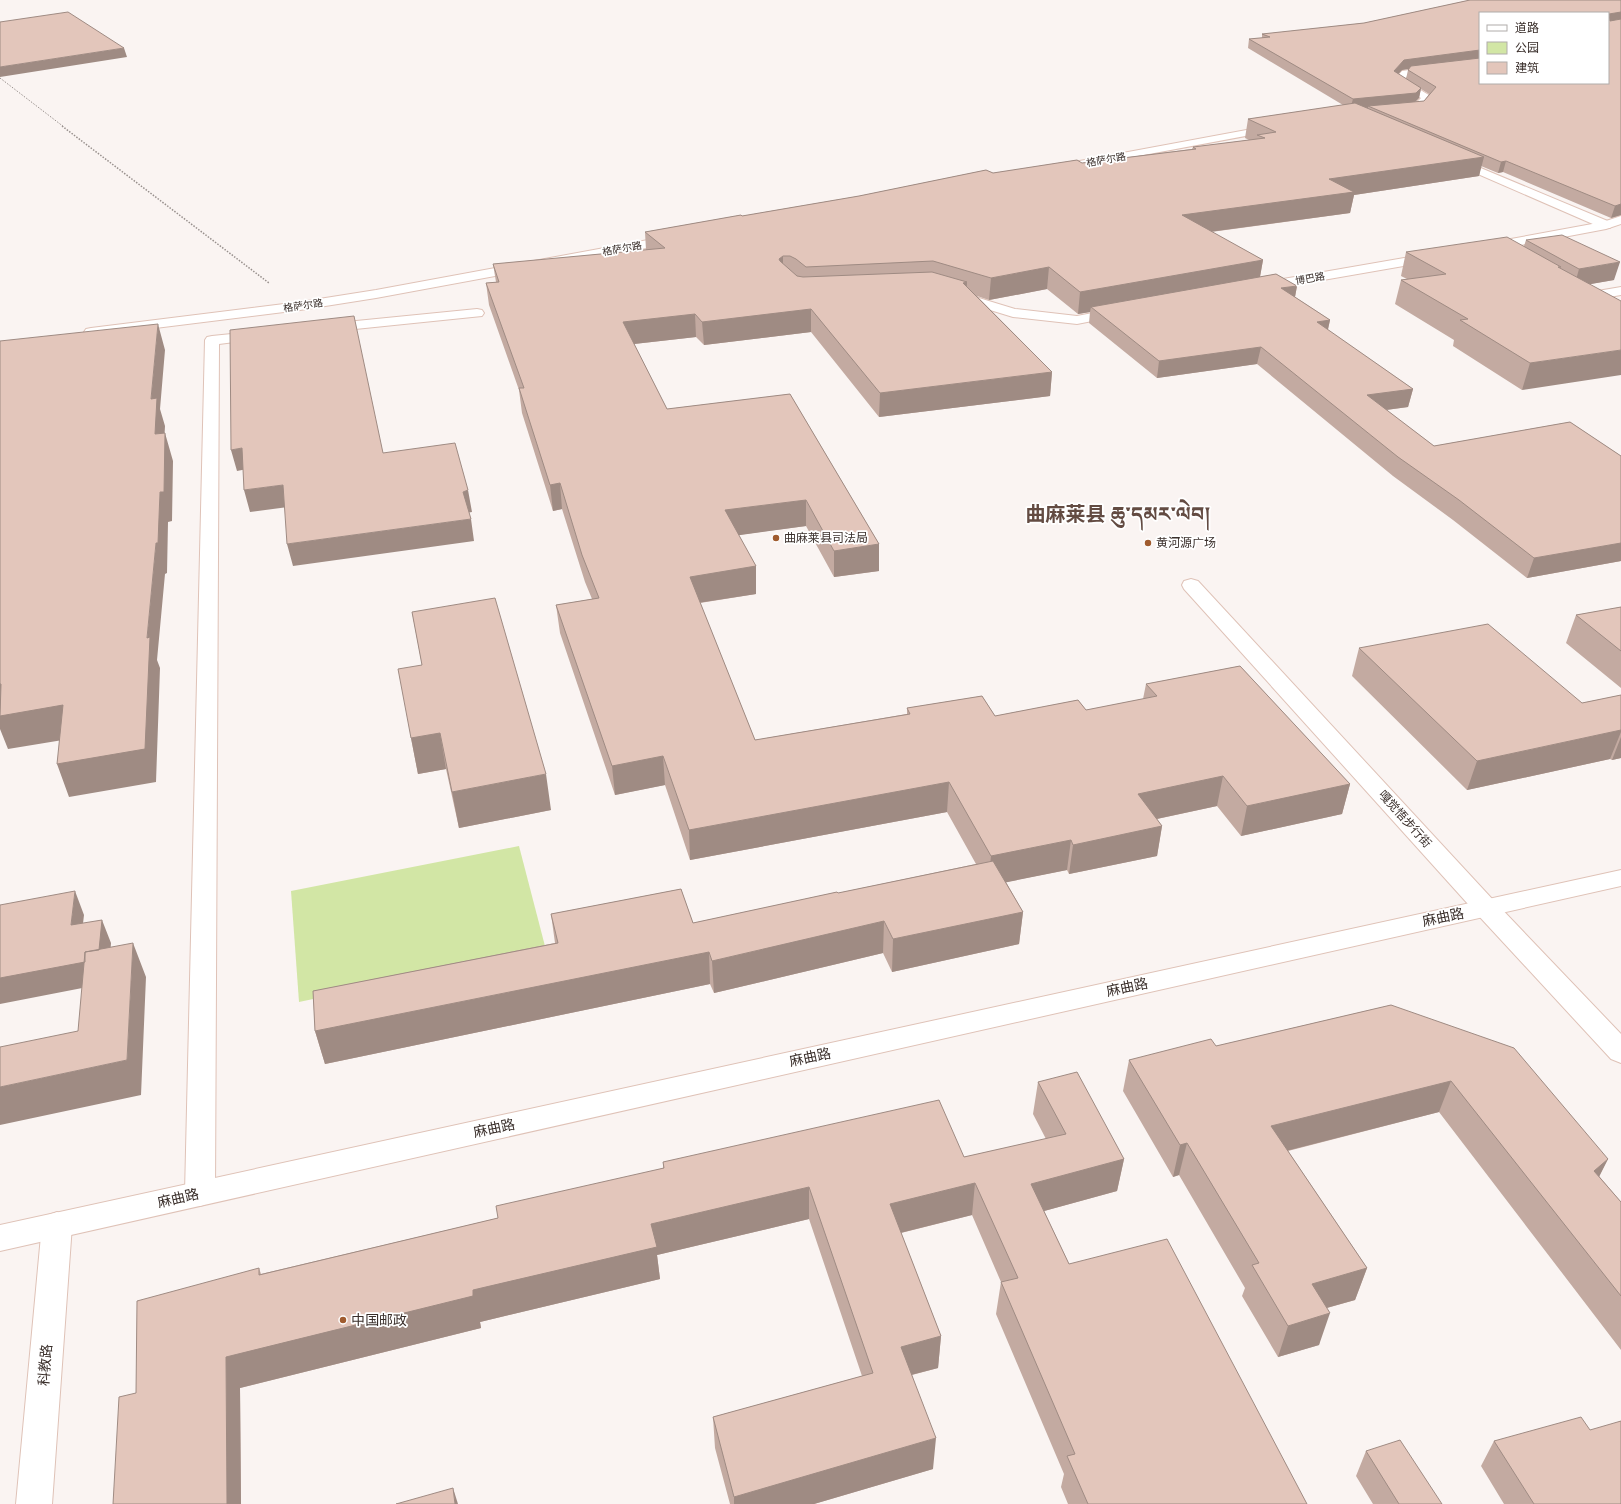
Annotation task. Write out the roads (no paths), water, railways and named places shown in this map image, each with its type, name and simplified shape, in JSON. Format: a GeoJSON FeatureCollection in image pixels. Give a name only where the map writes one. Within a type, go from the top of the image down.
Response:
{"type":"FeatureCollection","features":[{"type":"Feature","properties":{"kind":"street"},"geometry":{"type":"LineString","coordinates":[[1386,111],[1417,108],[1427,97],[1398,82],[1405,73],[1479,63]]}},
{"type":"Feature","properties":{"kind":"street","name":"格萨尔路"},"geometry":{"type":"LineString","coordinates":[[1043,171],[1286,126]]}},
{"type":"Feature","properties":{"kind":"street"},"geometry":{"type":"LineString","coordinates":[[1441,154],[1606,225]]}},
{"type":"Feature","properties":{"kind":"street"},"geometry":{"type":"LineString","coordinates":[[1473,250],[1606,225],[1621,220]]}},
{"type":"Feature","properties":{"kind":"street","name":"格萨尔路"},"geometry":{"type":"LineString","coordinates":[[79,333],[300,306],[376,294],[690,236]]}},
{"type":"Feature","properties":{"kind":"street"},"geometry":{"type":"LineString","coordinates":[[1489,247],[1508,258]]}},
{"type":"Feature","properties":{"kind":"street","name":"博巴路"},"geometry":{"type":"LineString","coordinates":[[1248,289],[1442,255]]}},
{"type":"Feature","properties":{"kind":"street"},"geometry":{"type":"LineString","coordinates":[[1567,291],[1601,310]]}},
{"type":"Feature","properties":{"kind":"street"},"geometry":{"type":"LineString","coordinates":[[1580,298],[1621,291]]}},
{"type":"Feature","properties":{"kind":"street"},"geometry":{"type":"LineString","coordinates":[[947,292],[1014,313],[1077,320],[1131,310]]}},
{"type":"Feature","properties":{"kind":"street"},"geometry":{"type":"LineString","coordinates":[[306,330],[477,313]]}},
{"type":"Feature","properties":{"kind":"street"},"geometry":{"type":"LineString","coordinates":[[200,1193],[212,340],[275,334]]}},
{"type":"Feature","properties":{"kind":"street","name":"嘎觉悟步行街"},"geometry":{"type":"LineString","coordinates":[[1191,585],[1486,908],[1621,1052]]}},
{"type":"Feature","properties":{"kind":"street","name":"麻曲路"},"geometry":{"type":"LineString","coordinates":[[0,1238],[1621,878]]}},
{"type":"Feature","properties":{"kind":"street","name":"科教路"},"geometry":{"type":"LineString","coordinates":[[34,1504],[57,1225]]}},
{"type":"Feature","properties":{"kind":"place","name":"曲麻莱县司法局"},"geometry":{"type":"Point","coordinates":[776,538]}},
{"type":"Feature","properties":{"kind":"place","name":"黄河源广场"},"geometry":{"type":"Point","coordinates":[1148,543]}},
{"type":"Feature","properties":{"kind":"place","name":"中国邮政"},"geometry":{"type":"Point","coordinates":[343,1320]}},
{"type":"Feature","properties":{"kind":"district","name":"曲麻莱县 ཆུ་དམར་ལེབ།"},"geometry":{"type":"Point","coordinates":[1118,514]}}]}
